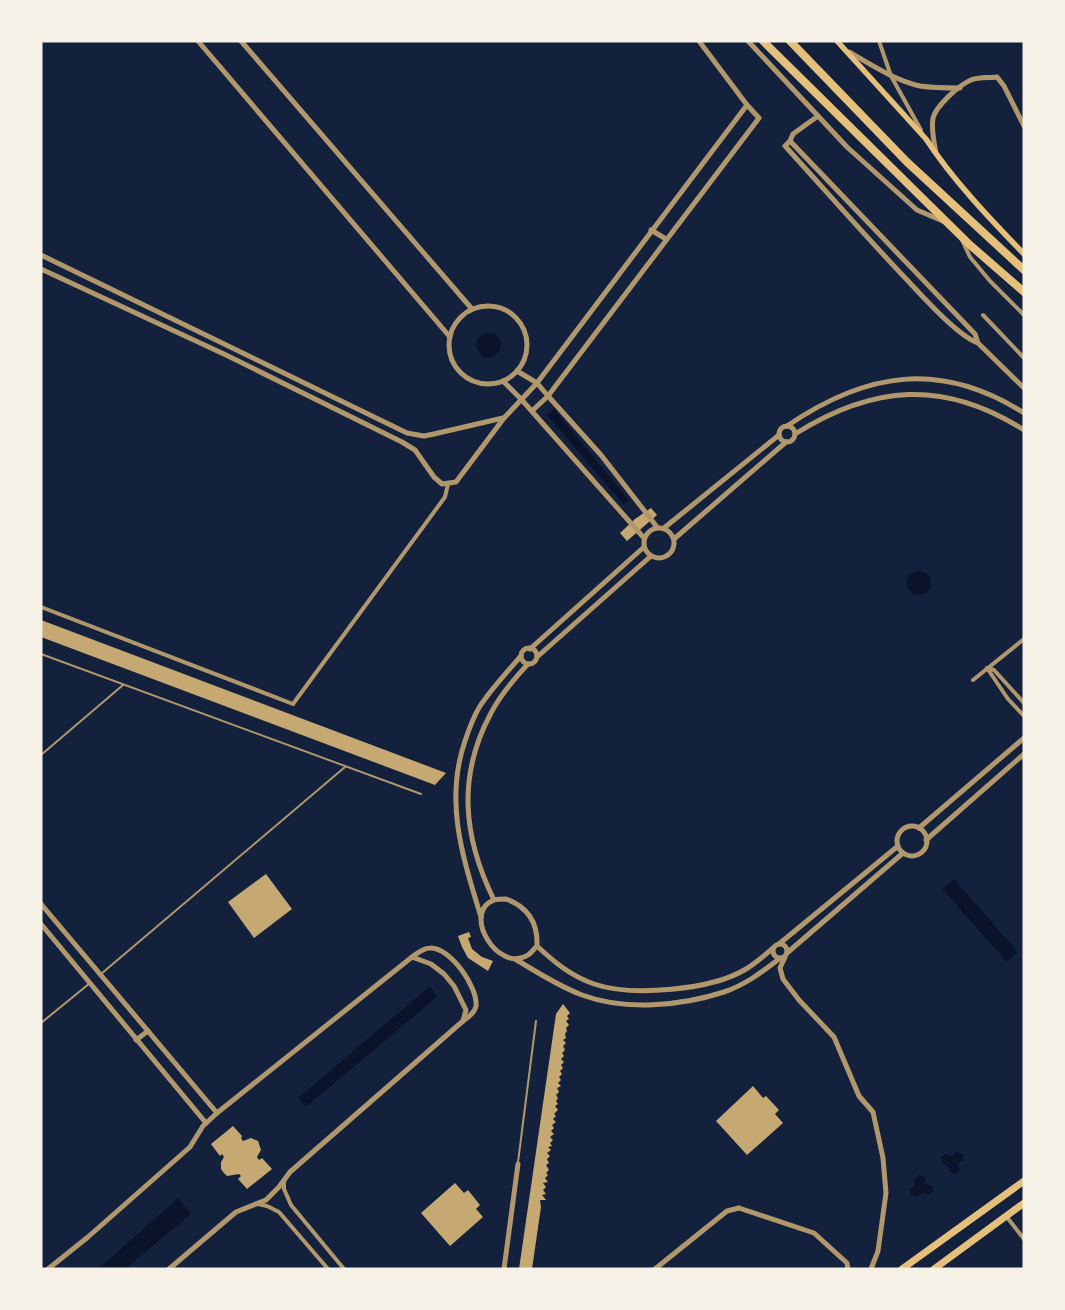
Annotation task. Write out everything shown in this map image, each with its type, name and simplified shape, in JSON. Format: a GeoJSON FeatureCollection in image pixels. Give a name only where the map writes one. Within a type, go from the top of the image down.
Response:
{"type":"FeatureCollection","features":[{"type":"Feature","properties":{"kind":"highway"},"geometry":{"type":"LineString","coordinates":[[763,41],[959,234],[1024,292]]}},
{"type":"Feature","properties":{"kind":"highway"},"geometry":{"type":"LineString","coordinates":[[790,41],[907,162],[1024,270]]}},
{"type":"Feature","properties":{"kind":"highway"},"geometry":{"type":"LineString","coordinates":[[902,1269],[1024,1181]]}},
{"type":"Feature","properties":{"kind":"highway"},"geometry":{"type":"LineString","coordinates":[[934,1269],[1024,1203]]}},
{"type":"Feature","properties":{"kind":"main road"},"geometry":{"type":"LineString","coordinates":[[837,41],[926,139],[937,156],[1000,230],[1024,254]]}},
{"type":"Feature","properties":{"kind":"street"},"geometry":{"type":"LineString","coordinates":[[198,41],[450,337]]}},
{"type":"Feature","properties":{"kind":"street"},"geometry":{"type":"LineString","coordinates":[[241,41],[472,309]]}},
{"type":"Feature","properties":{"kind":"street"},"geometry":{"type":"LineString","coordinates":[[532,411],[548,396],[759,118],[699,41]]}},
{"type":"Feature","properties":{"kind":"street"},"geometry":{"type":"LineString","coordinates":[[748,41],[847,147],[917,210],[950,224]]}},
{"type":"Feature","properties":{"kind":"street"},"geometry":{"type":"LineString","coordinates":[[879,41],[891,76],[926,139]]}},
{"type":"Feature","properties":{"kind":"street"},"geometry":{"type":"LineString","coordinates":[[844,49],[891,76],[920,86],[960,88]]}},
{"type":"Feature","properties":{"kind":"street"},"geometry":{"type":"LineString","coordinates":[[937,156],[932,129],[934,118],[944,100],[971,80],[998,78],[1024,126]]}},
{"type":"Feature","properties":{"kind":"street"},"geometry":{"type":"LineString","coordinates":[[41,268],[226,355],[402,442],[415,450],[434,477],[442,484],[448,484],[456,482],[504,418],[537,383],[747,105]]}},
{"type":"Feature","properties":{"kind":"street"},"geometry":{"type":"LineString","coordinates":[[818,116],[794,134],[784,146],[935,309],[970,340],[978,343],[1024,388]]}},
{"type":"Feature","properties":{"kind":"street"},"geometry":{"type":"LineString","coordinates":[[790,141],[976,334],[978,343]]}},
{"type":"Feature","properties":{"kind":"street"},"geometry":{"type":"LineString","coordinates":[[651,230],[666,240]]}},
{"type":"Feature","properties":{"kind":"street"},"geometry":{"type":"LineString","coordinates":[[959,234],[970,257],[990,281],[1024,314]]}},
{"type":"Feature","properties":{"kind":"street"},"geometry":{"type":"LineString","coordinates":[[41,255],[407,433],[424,436],[504,418]]}},
{"type":"Feature","properties":{"kind":"street"},"geometry":{"type":"LineString","coordinates":[[484,306],[495,307],[511,314],[523,327],[527,350],[524,361],[517,371],[503,382],[479,384],[458,371],[452,361],[449,349],[450,337],[458,320],[472,309],[484,306]]}},
{"type":"Feature","properties":{"kind":"street"},"geometry":{"type":"LineString","coordinates":[[983,315],[1024,358]]}},
{"type":"Feature","properties":{"kind":"street"},"geometry":{"type":"LineString","coordinates":[[517,371],[537,383],[601,455],[657,528]]}},
{"type":"Feature","properties":{"kind":"street"},"geometry":{"type":"LineString","coordinates":[[664,528],[779,435],[781,429],[812,409],[874,383],[899,380],[935,380],[962,384],[1004,400],[1024,412]]}},
{"type":"Feature","properties":{"kind":"street"},"geometry":{"type":"LineString","coordinates":[[503,382],[532,411],[644,538]]}},
{"type":"Feature","properties":{"kind":"street"},"geometry":{"type":"LineString","coordinates":[[674,540],[786,442],[792,440],[794,434],[816,421],[852,405],[880,397],[919,394],[946,397],[997,413],[1024,430]]}},
{"type":"Feature","properties":{"kind":"street"},"geometry":{"type":"LineString","coordinates":[[787,426],[793,430],[794,434]]}},
{"type":"Feature","properties":{"kind":"street"},"geometry":{"type":"LineString","coordinates":[[779,435],[786,442]]}},
{"type":"Feature","properties":{"kind":"street"},"geometry":{"type":"LineString","coordinates":[[41,607],[293,704],[445,498],[448,484]]}},
{"type":"Feature","properties":{"kind":"street"},"geometry":{"type":"LineString","coordinates":[[664,528],[669,531],[674,540],[673,550],[666,557],[656,558],[651,556],[644,547],[644,538],[649,531],[664,528]]}},
{"type":"Feature","properties":{"kind":"street"},"geometry":{"type":"LineString","coordinates":[[644,547],[530,649],[524,650],[479,707],[469,729],[458,762],[455,790],[456,820],[481,917],[482,930],[489,943],[504,956],[515,959],[545,977],[582,995],[608,1002],[635,1004],[674,1002],[725,992],[754,978],[784,956],[903,853]]}},
{"type":"Feature","properties":{"kind":"street"},"geometry":{"type":"LineString","coordinates":[[494,900],[478,863],[470,826],[467,791],[470,765],[491,712],[509,686],[528,664],[535,662],[537,657],[651,556]]}},
{"type":"Feature","properties":{"kind":"street"},"geometry":{"type":"LineString","coordinates":[[973,680],[1024,640]]}},
{"type":"Feature","properties":{"kind":"street"},"geometry":{"type":"LineString","coordinates":[[530,649],[536,652],[537,657]]}},
{"type":"Feature","properties":{"kind":"street"},"geometry":{"type":"LineString","coordinates":[[521,656],[524,662],[528,664]]}},
{"type":"Feature","properties":{"kind":"street"},"geometry":{"type":"LineString","coordinates":[[987,668],[994,670],[1024,703]]}},
{"type":"Feature","properties":{"kind":"street"},"geometry":{"type":"LineString","coordinates":[[987,668],[1008,699],[1024,716]]}},
{"type":"Feature","properties":{"kind":"street"},"geometry":{"type":"LineString","coordinates":[[919,828],[1024,738]]}},
{"type":"Feature","properties":{"kind":"street"},"geometry":{"type":"LineString","coordinates":[[926,840],[1024,754]]}},
{"type":"Feature","properties":{"kind":"street"},"geometry":{"type":"LineString","coordinates":[[910,826],[919,828],[925,835],[926,840],[924,849],[917,855],[907,855],[898,846],[897,838],[902,830],[910,826]]}},
{"type":"Feature","properties":{"kind":"street"},"geometry":{"type":"LineString","coordinates":[[537,946],[570,973],[594,984],[617,989],[670,989],[697,986],[716,981],[746,970],[898,846]]}},
{"type":"Feature","properties":{"kind":"street"},"geometry":{"type":"LineString","coordinates":[[481,917],[486,906],[494,900],[506,899],[523,908],[535,924],[538,935],[537,946],[529,954],[515,959]]}},
{"type":"Feature","properties":{"kind":"street"},"geometry":{"type":"LineString","coordinates":[[41,904],[217,1113]]}},
{"type":"Feature","properties":{"kind":"street"},"geometry":{"type":"LineString","coordinates":[[41,924],[206,1123]]}},
{"type":"Feature","properties":{"kind":"street"},"geometry":{"type":"LineString","coordinates":[[779,944],[786,946],[780,968],[783,979],[799,1000],[834,1037],[859,1096],[873,1112],[883,1158],[886,1193],[878,1250],[871,1269]]}},
{"type":"Feature","properties":{"kind":"street"},"geometry":{"type":"LineString","coordinates":[[48,1269],[88,1237],[190,1147],[206,1123],[217,1113],[412,957],[423,949],[430,948],[436,949],[451,958],[462,969],[469,980],[475,994],[476,1006],[474,1011],[290,1172],[266,1200],[236,1212],[170,1269]]}},
{"type":"Feature","properties":{"kind":"street"},"geometry":{"type":"LineString","coordinates":[[774,948],[774,955],[784,956]]}},
{"type":"Feature","properties":{"kind":"street"},"geometry":{"type":"LineString","coordinates":[[412,957],[431,964],[444,974],[454,986],[466,1010],[463,1021]]}},
{"type":"Feature","properties":{"kind":"street"},"geometry":{"type":"LineString","coordinates":[[136,1040],[148,1030]]}},
{"type":"Feature","properties":{"kind":"street"},"geometry":{"type":"LineString","coordinates":[[504,1269],[518,1164]]}},
{"type":"Feature","properties":{"kind":"street"},"geometry":{"type":"LineString","coordinates":[[284,1180],[284,1189],[291,1205],[344,1269]]}},
{"type":"Feature","properties":{"kind":"street"},"geometry":{"type":"LineString","coordinates":[[258,1204],[279,1212],[328,1269]]}},
{"type":"Feature","properties":{"kind":"street"},"geometry":{"type":"LineString","coordinates":[[655,1269],[727,1211],[739,1208],[814,1234],[847,1264],[848,1269]]}},
{"type":"Feature","properties":{"kind":"street"},"geometry":{"type":"LineString","coordinates":[[1006,1216],[1024,1239]]}},
{"type":"Feature","properties":{"kind":"lane"},"geometry":{"type":"LineString","coordinates":[[41,654],[421,794]]}},
{"type":"Feature","properties":{"kind":"lane"},"geometry":{"type":"LineString","coordinates":[[41,755],[124,684]]}},
{"type":"Feature","properties":{"kind":"lane"},"geometry":{"type":"LineString","coordinates":[[101,974],[346,766]]}},
{"type":"Feature","properties":{"kind":"lane"},"geometry":{"type":"LineString","coordinates":[[41,1023],[90,983]]}},
{"type":"Feature","properties":{"kind":"lane"},"geometry":{"type":"LineString","coordinates":[[518,1164],[536,1021]]}},
{"type":"Feature","properties":{"kind":"water"},"geometry":{"type":"Polygon","coordinates":[[[485,333],[494,333],[501,341],[500,351],[491,358],[482,357],[476,347],[478,338],[485,333]]]}},
{"type":"Feature","properties":{"kind":"water"},"geometry":{"type":"Polygon","coordinates":[[[554,409],[629,500],[624,505],[547,415],[554,409]]]}},
{"type":"Feature","properties":{"kind":"water"},"geometry":{"type":"Polygon","coordinates":[[[919,571],[928,574],[931,583],[928,592],[919,595],[910,592],[907,583],[910,574],[919,571]]]}},
{"type":"Feature","properties":{"kind":"water"},"geometry":{"type":"Polygon","coordinates":[[[954,879],[1018,952],[1007,962],[942,889],[954,879]]]}},
{"type":"Feature","properties":{"kind":"water"},"geometry":{"type":"Polygon","coordinates":[[[430,986],[437,997],[306,1107],[298,1098],[430,986]]]}},
{"type":"Feature","properties":{"kind":"water"},"geometry":{"type":"Polygon","coordinates":[[[957,1152],[963,1154],[964,1159],[958,1164],[960,1170],[955,1174],[950,1172],[948,1166],[942,1163],[941,1157],[945,1154],[951,1156],[957,1152]]]}},
{"type":"Feature","properties":{"kind":"water"},"geometry":{"type":"Polygon","coordinates":[[[919,1175],[925,1177],[926,1184],[933,1186],[934,1191],[929,1195],[922,1193],[917,1197],[911,1195],[910,1189],[915,1185],[915,1179],[919,1175]]]}},
{"type":"Feature","properties":{"kind":"water"},"geometry":{"type":"Polygon","coordinates":[[[178,1198],[191,1214],[125,1269],[98,1269],[178,1198]]]}},
{"type":"Feature","properties":{"kind":"building"},"geometry":{"type":"Polygon","coordinates":[[[651,508],[657,515],[627,541],[620,533],[651,508]]]}},
{"type":"Feature","properties":{"kind":"building"},"geometry":{"type":"Polygon","coordinates":[[[41,620],[446,773],[435,785],[41,637],[41,620]]]}},
{"type":"Feature","properties":{"kind":"building"},"geometry":{"type":"Polygon","coordinates":[[[266,874],[292,909],[254,938],[228,902],[266,874]]]}},
{"type":"Feature","properties":{"kind":"building"},"geometry":{"type":"Polygon","coordinates":[[[469,932],[471,937],[468,938],[472,949],[482,957],[493,961],[488,971],[468,958],[462,947],[458,936],[469,932]]]}},
{"type":"Feature","properties":{"kind":"building"},"geometry":{"type":"Polygon","coordinates":[[[563,1004],[570,1013],[567,1016],[569,1019],[566,1021],[569,1025],[566,1028],[566,1038],[563,1040],[566,1043],[563,1046],[565,1050],[562,1053],[564,1056],[561,1059],[564,1062],[561,1065],[563,1068],[560,1071],[562,1074],[559,1077],[561,1080],[558,1083],[561,1086],[557,1088],[559,1092],[556,1095],[558,1104],[555,1106],[558,1110],[554,1114],[556,1116],[553,1119],[556,1122],[552,1125],[554,1128],[551,1131],[554,1134],[550,1137],[553,1140],[550,1143],[552,1146],[548,1147],[551,1150],[547,1153],[550,1156],[547,1159],[549,1163],[546,1165],[549,1170],[546,1173],[548,1175],[545,1178],[548,1182],[543,1183],[546,1187],[543,1190],[546,1194],[542,1195],[546,1200],[540,1200],[541,1207],[532,1269],[519,1269],[556,1014],[563,1004]]]}},
{"type":"Feature","properties":{"kind":"building"},"geometry":{"type":"Polygon","coordinates":[[[753,1086],[763,1098],[766,1096],[779,1110],[775,1114],[783,1123],[747,1155],[716,1121],[753,1086]]]}},
{"type":"Feature","properties":{"kind":"building"},"geometry":{"type":"Polygon","coordinates":[[[233,1126],[242,1136],[243,1141],[251,1138],[258,1141],[261,1150],[257,1157],[259,1160],[262,1158],[272,1169],[247,1189],[238,1179],[241,1176],[239,1174],[227,1176],[224,1173],[221,1169],[221,1162],[224,1157],[222,1154],[220,1156],[211,1144],[233,1126]]]}},
{"type":"Feature","properties":{"kind":"building"},"geometry":{"type":"Polygon","coordinates":[[[455,1183],[464,1193],[468,1190],[480,1205],[476,1209],[483,1217],[450,1246],[421,1213],[455,1183]]]}}]}
